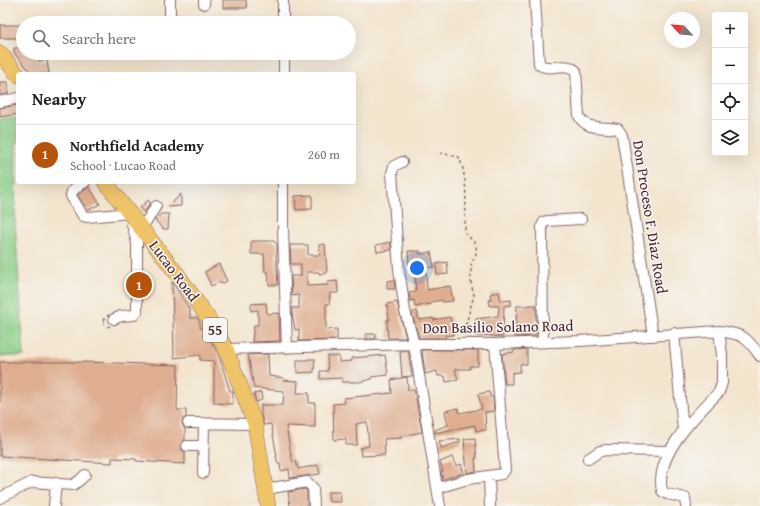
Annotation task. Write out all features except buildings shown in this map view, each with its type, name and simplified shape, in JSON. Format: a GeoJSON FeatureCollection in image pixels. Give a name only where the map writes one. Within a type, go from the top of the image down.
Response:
{"type":"FeatureCollection","features":[{"type":"Feature","properties":{"kind":"highway"},"geometry":{"type":"LineString","coordinates":[[0,53],[16,73]]}},
{"type":"Feature","properties":{"kind":"highway","name":"Lucao Road"},"geometry":{"type":"LineString","coordinates":[[106,184],[134,221],[154,244],[208,318],[226,349],[255,424],[268,506]]}},
{"type":"Feature","properties":{"kind":"street"},"geometry":{"type":"LineString","coordinates":[[170,0],[170,16]]}},
{"type":"Feature","properties":{"kind":"street"},"geometry":{"type":"LineString","coordinates":[[283,0],[284,16]]}},
{"type":"Feature","properties":{"kind":"street","name":"Don Proceso F. Diaz Road"},"geometry":{"type":"LineString","coordinates":[[535,0],[539,64],[544,67],[567,66],[574,69],[576,71],[579,116],[582,122],[591,126],[618,130],[622,135],[654,336]]}},
{"type":"Feature","properties":{"kind":"street"},"geometry":{"type":"LineString","coordinates":[[284,60],[284,72]]}},
{"type":"Feature","properties":{"kind":"street"},"geometry":{"type":"LineString","coordinates":[[0,102],[16,98]]}},
{"type":"Feature","properties":{"kind":"street"},"geometry":{"type":"LineString","coordinates":[[402,162],[397,164],[393,169],[393,190],[399,269],[406,311],[414,344],[440,506]]}},
{"type":"Feature","properties":{"kind":"street"},"geometry":{"type":"LineString","coordinates":[[82,184],[74,189],[71,196],[83,216],[134,221],[148,219],[156,206]]}},
{"type":"Feature","properties":{"kind":"street"},"geometry":{"type":"LineString","coordinates":[[283,184],[283,229],[288,348]]}},
{"type":"Feature","properties":{"kind":"street"},"geometry":{"type":"LineString","coordinates":[[543,342],[542,226],[547,220],[581,218]]}},
{"type":"Feature","properties":{"kind":"street"},"geometry":{"type":"LineString","coordinates":[[114,319],[121,316],[134,315],[137,312],[137,253],[134,221]]}},
{"type":"Feature","properties":{"kind":"street"},"geometry":{"type":"LineString","coordinates":[[137,253],[154,244]]}},
{"type":"Feature","properties":{"kind":"street"},"geometry":{"type":"LineString","coordinates":[[686,506],[685,498],[666,494],[662,491],[664,468],[670,451],[683,430],[719,392],[722,383],[722,355],[719,331]]}},
{"type":"Feature","properties":{"kind":"street","name":"Don Basilio Solano Road"},"geometry":{"type":"LineString","coordinates":[[226,349],[414,344],[494,344],[654,336],[674,333],[719,331],[736,333],[744,337],[750,342],[760,356]]}},
{"type":"Feature","properties":{"kind":"street"},"geometry":{"type":"LineString","coordinates":[[674,333],[683,430]]}},
{"type":"Feature","properties":{"kind":"street"},"geometry":{"type":"LineString","coordinates":[[437,488],[468,479],[502,474],[505,470],[494,344]]}},
{"type":"Feature","properties":{"kind":"street"},"geometry":{"type":"LineString","coordinates":[[188,423],[255,424]]}},
{"type":"Feature","properties":{"kind":"street"},"geometry":{"type":"LineString","coordinates":[[203,473],[204,423]]}},
{"type":"Feature","properties":{"kind":"street"},"geometry":{"type":"LineString","coordinates":[[187,446],[204,446]]}},
{"type":"Feature","properties":{"kind":"street"},"geometry":{"type":"LineString","coordinates":[[588,459],[600,450],[670,451]]}},
{"type":"Feature","properties":{"kind":"street"},"geometry":{"type":"LineString","coordinates":[[0,498],[32,482],[73,485],[85,475]]}},
{"type":"Feature","properties":{"kind":"street"},"geometry":{"type":"LineString","coordinates":[[489,476],[490,506]]}},
{"type":"Feature","properties":{"kind":"street"},"geometry":{"type":"LineString","coordinates":[[266,489],[306,482],[313,488],[314,506]]}},
{"type":"Feature","properties":{"kind":"street"},"geometry":{"type":"LineString","coordinates":[[54,506],[56,484]]}},
{"type":"Feature","properties":{"kind":"path"},"geometry":{"type":"LineString","coordinates":[[440,153],[459,157],[464,168],[466,190],[465,233],[474,242],[477,251],[471,265],[471,282],[474,295],[460,344]]}},
{"type":"Feature","properties":{"kind":"green space"},"geometry":{"type":"Polygon","coordinates":[[[16,117],[15,223],[24,356],[0,356],[0,119],[16,117]]]}},
{"type":"Feature","properties":{"kind":"place","name":"Northfield Academy"},"geometry":{"type":"Point","coordinates":[139,285]}}]}
